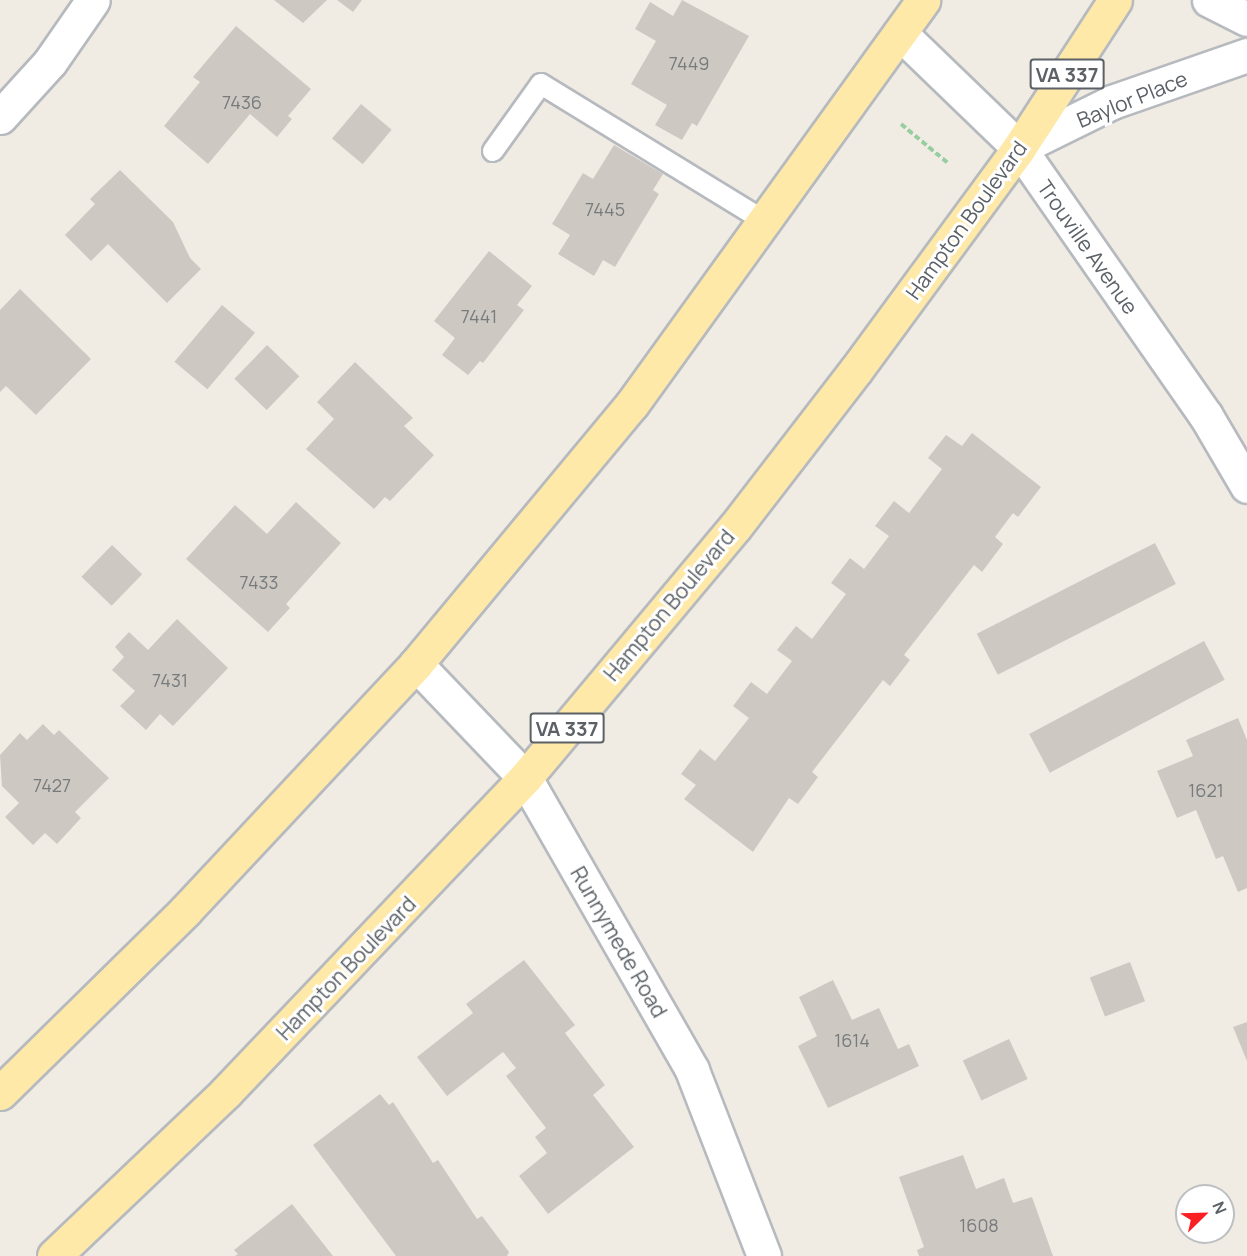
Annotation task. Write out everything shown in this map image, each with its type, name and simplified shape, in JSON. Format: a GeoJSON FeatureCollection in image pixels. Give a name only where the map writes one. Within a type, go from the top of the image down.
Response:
{"type":"FeatureCollection","features":[{"type":"Feature","properties":{"kind":"main road"},"geometry":{"type":"LineString","coordinates":[[0,1093],[185,911],[416,664],[632,404],[923,0]]}},
{"type":"Feature","properties":{"kind":"main road","name":"Hampton Boulevard"},"geometry":{"type":"LineString","coordinates":[[54,1256],[226,1092],[525,778],[735,527],[856,370],[1019,148],[1115,0]]}},
{"type":"Feature","properties":{"kind":"street"},"geometry":{"type":"LineString","coordinates":[[0,117],[50,62],[93,0]]}},
{"type":"Feature","properties":{"kind":"street"},"geometry":{"type":"LineString","coordinates":[[1209,0],[1247,19]]}},
{"type":"Feature","properties":{"kind":"street","name":"Trouville Avenue"},"geometry":{"type":"LineString","coordinates":[[900,33],[1019,148],[1206,416],[1247,486]]}},
{"type":"Feature","properties":{"kind":"street","name":"Baylor Place"},"geometry":{"type":"LineString","coordinates":[[1019,148],[1112,102],[1247,56]]}},
{"type":"Feature","properties":{"kind":"street","name":"Runnymede Road"},"geometry":{"type":"LineString","coordinates":[[416,664],[525,778],[692,1070],[764,1256]]}},
{"type":"Feature","properties":{"kind":"lane"},"geometry":{"type":"LineString","coordinates":[[493,151],[541,84],[765,220]]}},
{"type":"Feature","properties":{"kind":"path"},"geometry":{"type":"LineString","coordinates":[[901,124],[948,163]]}},
{"type":"Feature","properties":{"kind":"building"},"geometry":{"type":"Polygon","coordinates":[[[274,0],[327,0],[303,23],[274,0]]]}},
{"type":"Feature","properties":{"kind":"building"},"geometry":{"type":"Polygon","coordinates":[[[337,0],[362,0],[353,12],[337,0]]]}},
{"type":"Feature","properties":{"kind":"building"},"geometry":{"type":"Polygon","coordinates":[[[682,0],[749,36],[697,126],[692,123],[682,140],[655,125],[667,105],[631,84],[656,41],[635,29],[650,2],[673,16],[682,0]]]}},
{"type":"Feature","properties":{"kind":"building"},"geometry":{"type":"Polygon","coordinates":[[[236,26],[311,89],[288,116],[292,119],[277,137],[250,114],[208,164],[164,126],[200,82],[193,77],[236,26]]]}},
{"type":"Feature","properties":{"kind":"building"},"geometry":{"type":"Polygon","coordinates":[[[361,104],[392,130],[363,164],[332,138],[361,104]]]}},
{"type":"Feature","properties":{"kind":"building"},"geometry":{"type":"Polygon","coordinates":[[[614,145],[663,174],[653,190],[659,194],[615,267],[603,260],[594,276],[558,254],[570,235],[552,224],[583,173],[593,179],[614,145]]]}},
{"type":"Feature","properties":{"kind":"building"},"geometry":{"type":"Polygon","coordinates":[[[120,170],[173,222],[190,258],[201,269],[167,303],[108,244],[91,261],[65,235],[95,204],[90,199],[120,170]]]}},
{"type":"Feature","properties":{"kind":"building"},"geometry":{"type":"Polygon","coordinates":[[[489,251],[532,286],[517,305],[524,310],[483,363],[480,361],[468,375],[442,355],[455,338],[434,321],[489,251]]]}},
{"type":"Feature","properties":{"kind":"building"},"geometry":{"type":"Polygon","coordinates":[[[20,289],[91,359],[36,415],[6,386],[0,392],[0,310],[20,289]]]}},
{"type":"Feature","properties":{"kind":"building"},"geometry":{"type":"Polygon","coordinates":[[[222,305],[255,333],[207,389],[174,362],[222,305]]]}},
{"type":"Feature","properties":{"kind":"building"},"geometry":{"type":"Polygon","coordinates":[[[267,345],[299,376],[267,410],[234,379],[267,345]]]}},
{"type":"Feature","properties":{"kind":"building"},"geometry":{"type":"Polygon","coordinates":[[[355,362],[413,418],[404,426],[434,455],[390,501],[385,497],[374,509],[306,449],[334,419],[317,402],[355,362]]]}},
{"type":"Feature","properties":{"kind":"building"},"geometry":{"type":"Polygon","coordinates":[[[972,433],[1041,487],[1018,517],[1013,513],[995,537],[1003,544],[982,572],[974,565],[904,655],[910,660],[890,686],[883,680],[812,772],[818,777],[798,804],[789,798],[753,852],[684,799],[696,785],[681,774],[700,749],[715,761],[749,718],[733,706],[751,682],[767,694],[792,661],[777,650],[796,626],[812,639],[846,594],[831,583],[850,558],[864,569],[889,536],[875,526],[894,501],[909,513],[942,469],[928,458],[946,435],[962,446],[972,433]]]}},
{"type":"Feature","properties":{"kind":"building"},"geometry":{"type":"Polygon","coordinates":[[[296,502],[341,543],[286,604],[290,608],[268,632],[186,559],[235,505],[267,534],[296,502]]]}},
{"type":"Feature","properties":{"kind":"building"},"geometry":{"type":"Polygon","coordinates":[[[1155,543],[1176,584],[998,675],[977,634],[1155,543]]]}},
{"type":"Feature","properties":{"kind":"building"},"geometry":{"type":"Polygon","coordinates":[[[112,545],[142,574],[112,606],[81,577],[112,545]]]}},
{"type":"Feature","properties":{"kind":"building"},"geometry":{"type":"Polygon","coordinates":[[[177,619],[228,668],[173,726],[160,714],[146,730],[120,706],[135,691],[112,670],[124,657],[115,647],[129,632],[148,650],[177,619]]]}},
{"type":"Feature","properties":{"kind":"building"},"geometry":{"type":"Polygon","coordinates":[[[1204,641],[1225,680],[1050,773],[1029,734],[1204,641]]]}},
{"type":"Feature","properties":{"kind":"building"},"geometry":{"type":"Polygon","coordinates":[[[1238,718],[1247,740],[1247,888],[1238,892],[1223,856],[1216,859],[1196,810],[1177,818],[1157,771],[1193,756],[1186,740],[1238,718]]]}},
{"type":"Feature","properties":{"kind":"building"},"geometry":{"type":"Polygon","coordinates":[[[43,724],[54,735],[59,730],[109,778],[75,812],[81,818],[57,844],[45,833],[33,845],[5,817],[19,803],[2,786],[0,755],[20,733],[27,740],[43,724]]]}},
{"type":"Feature","properties":{"kind":"building"},"geometry":{"type":"Polygon","coordinates":[[[524,960],[575,1025],[565,1033],[605,1085],[593,1095],[634,1147],[548,1214],[519,1176],[547,1153],[535,1137],[546,1128],[506,1076],[516,1068],[503,1052],[447,1096],[417,1057],[473,1013],[466,1004],[524,960]]]}},
{"type":"Feature","properties":{"kind":"building"},"geometry":{"type":"Polygon","coordinates":[[[1130,962],[1145,1001],[1105,1017],[1090,977],[1130,962]]]}},
{"type":"Feature","properties":{"kind":"building"},"geometry":{"type":"Polygon","coordinates":[[[833,980],[852,1020],[879,1008],[898,1049],[909,1044],[919,1066],[828,1108],[798,1046],[817,1036],[799,997],[833,980]]]}},
{"type":"Feature","properties":{"kind":"building"},"geometry":{"type":"Polygon","coordinates":[[[1247,1022],[1247,1061],[1233,1027],[1247,1022]]]}},
{"type":"Feature","properties":{"kind":"building"},"geometry":{"type":"Polygon","coordinates":[[[1009,1039],[1028,1079],[981,1100],[963,1061],[1009,1039]]]}},
{"type":"Feature","properties":{"kind":"building"},"geometry":{"type":"Polygon","coordinates":[[[380,1094],[389,1105],[393,1102],[433,1163],[438,1160],[477,1219],[482,1216],[509,1252],[507,1256],[396,1256],[313,1145],[380,1094]]]}},
{"type":"Feature","properties":{"kind":"building"},"geometry":{"type":"Polygon","coordinates":[[[963,1155],[976,1189],[1004,1178],[1013,1203],[1032,1197],[1053,1256],[919,1256],[917,1250],[924,1247],[899,1177],[963,1155]]]}},
{"type":"Feature","properties":{"kind":"building"},"geometry":{"type":"Polygon","coordinates":[[[292,1204],[333,1256],[235,1256],[238,1254],[234,1250],[292,1204]]]}}]}
